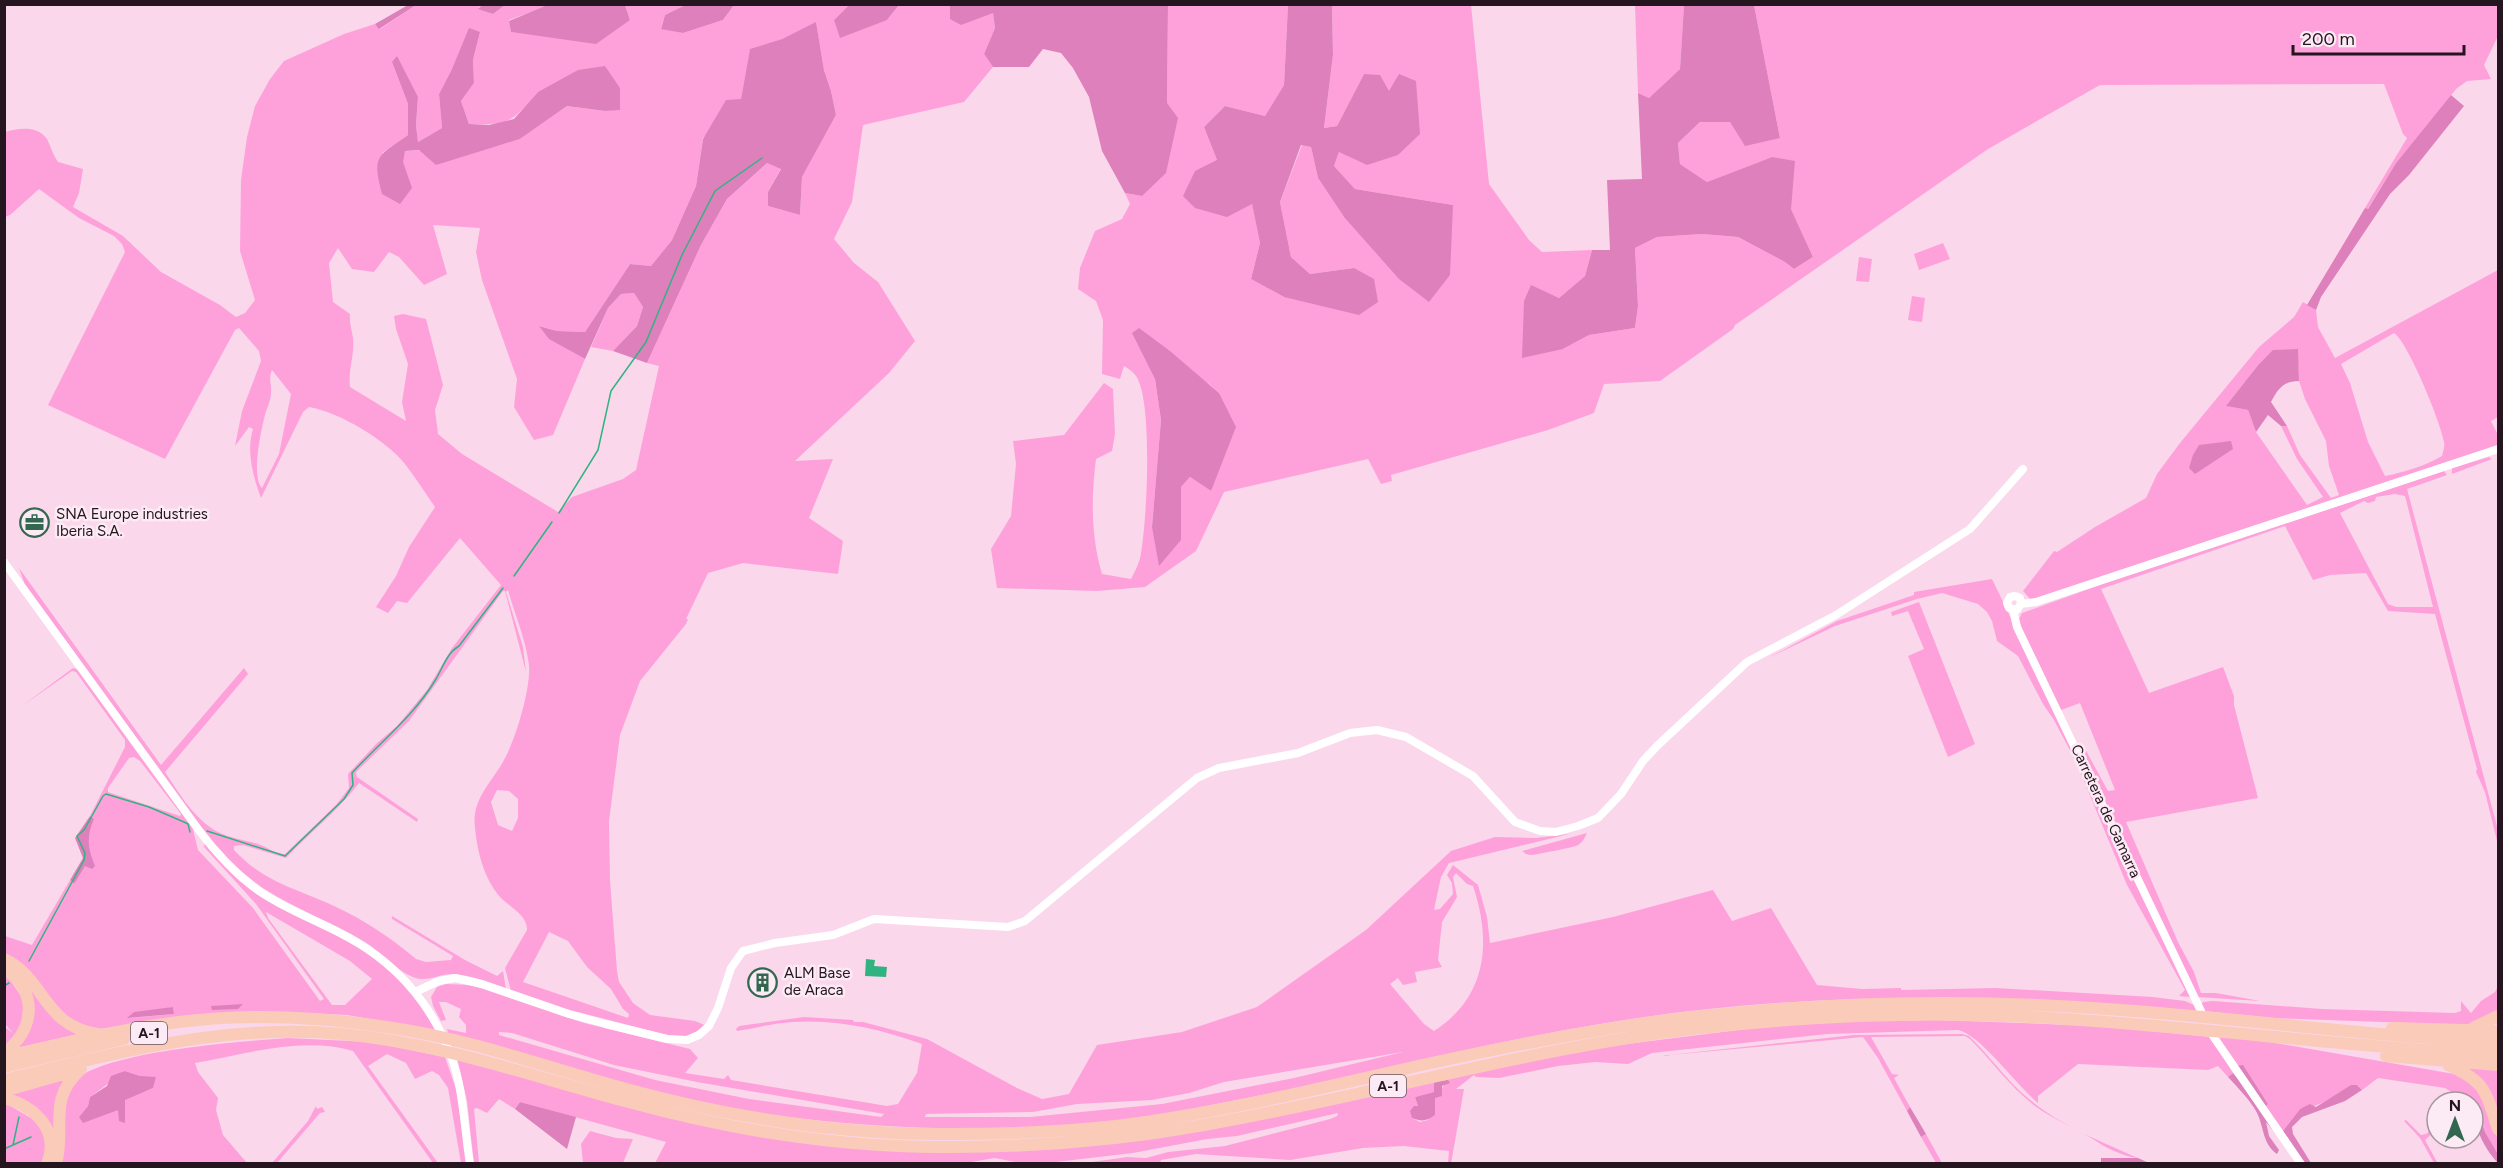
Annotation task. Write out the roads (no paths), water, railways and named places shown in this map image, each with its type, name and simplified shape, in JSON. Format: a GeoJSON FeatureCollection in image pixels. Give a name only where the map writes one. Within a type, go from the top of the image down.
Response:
{"type":"FeatureCollection","features":[{"type":"Feature","properties":{"kind":"highway"},"geometry":{"type":"LineString","coordinates":[[4,959],[22,970],[61,1019],[77,1030],[101,1035]]}},
{"type":"Feature","properties":{"kind":"highway"},"geometry":{"type":"LineString","coordinates":[[4,969],[13,974],[27,992],[28,1015],[23,1035],[4,1055]]}},
{"type":"Feature","properties":{"kind":"highway","name":"A-1"},"geometry":{"type":"LineString","coordinates":[[4,1067],[140,1035],[186,1027],[297,1019],[367,1024],[464,1042],[626,1089],[752,1117],[829,1127],[944,1134],[1035,1132],[1123,1125],[1269,1099],[1586,1032],[1780,1009],[1922,1002],[2023,1004],[2117,1010],[2414,1038],[2499,1043]]}},
{"type":"Feature","properties":{"kind":"highway","name":"A-1"},"geometry":{"type":"LineString","coordinates":[[4,1080],[125,1051],[195,1038],[257,1032],[311,1032],[403,1042],[465,1055],[626,1102],[710,1122],[812,1138],[944,1147],[1046,1144],[1126,1137],[1203,1126],[1586,1044],[1702,1028],[1777,1021],[1924,1015],[2023,1016],[2120,1022],[2317,1042],[2499,1055]]}},
{"type":"Feature","properties":{"kind":"highway"},"geometry":{"type":"LineString","coordinates":[[2466,1030],[2499,1016]]}},
{"type":"Feature","properties":{"kind":"highway"},"geometry":{"type":"LineString","coordinates":[[4,1055],[101,1035],[201,1020],[256,1017],[297,1019]]}},
{"type":"Feature","properties":{"kind":"highway"},"geometry":{"type":"LineString","coordinates":[[2286,1025],[2499,1031]]}},
{"type":"Feature","properties":{"kind":"highway"},"geometry":{"type":"LineString","coordinates":[[4,1091],[195,1038]]}},
{"type":"Feature","properties":{"kind":"highway"},"geometry":{"type":"LineString","coordinates":[[2317,1042],[2331,1048],[2359,1053],[2499,1065]]}},
{"type":"Feature","properties":{"kind":"highway"},"geometry":{"type":"LineString","coordinates":[[2439,1061],[2466,1072],[2480,1083],[2490,1101],[2499,1129]]}},
{"type":"Feature","properties":{"kind":"highway"},"geometry":{"type":"LineString","coordinates":[[56,1164],[60,1097],[64,1088],[81,1069]]}},
{"type":"Feature","properties":{"kind":"highway"},"geometry":{"type":"LineString","coordinates":[[4,1098],[31,1109],[42,1120],[48,1130],[51,1147],[47,1164]]}},
{"type":"Feature","properties":{"kind":"street"},"geometry":{"type":"LineString","coordinates":[[2021,604],[2048,598],[2499,449]]}},
{"type":"Feature","properties":{"kind":"street"},"geometry":{"type":"LineString","coordinates":[[416,992],[439,981],[455,978],[482,984],[606,1024],[667,1039],[687,1040],[699,1035],[709,1026],[718,1008],[731,968],[743,951],[775,943],[833,935],[874,919],[1008,927],[1025,921],[1197,777],[1219,768],[1298,753],[1350,733],[1377,730],[1406,737],[1473,776],[1515,822],[1540,831],[1556,831],[1578,826],[1598,818],[1621,794],[1656,742],[1747,662],[1836,615],[1970,529],[2023,469]]}},
{"type":"Feature","properties":{"kind":"street"},"geometry":{"type":"LineString","coordinates":[[4,562],[198,829],[229,866],[277,902],[341,933],[375,953],[416,992],[434,1018],[456,1072],[470,1164]]}},
{"type":"Feature","properties":{"kind":"street"},"geometry":{"type":"LineString","coordinates":[[2015,596],[2020,598],[2021,604],[2017,610],[2013,610],[2007,603],[2010,597],[2015,596]]}},
{"type":"Feature","properties":{"kind":"street","name":"Carretera de Gamarra"},"geometry":{"type":"LineString","coordinates":[[2013,610],[2018,627],[2201,1011]]}},
{"type":"Feature","properties":{"kind":"street"},"geometry":{"type":"LineString","coordinates":[[2212,1036],[2301,1164]]}},
{"type":"Feature","properties":{"kind":"waterway"},"geometry":{"type":"LineString","coordinates":[[559,513],[598,450],[611,391],[646,342],[682,255],[715,191],[762,158]]}},
{"type":"Feature","properties":{"kind":"waterway"},"geometry":{"type":"LineString","coordinates":[[514,576],[552,522]]}},
{"type":"Feature","properties":{"kind":"waterway"},"geometry":{"type":"LineString","coordinates":[[207,831],[285,856],[344,799],[353,785],[352,773],[418,705],[448,656],[459,646],[503,588]]}},
{"type":"Feature","properties":{"kind":"waterway"},"geometry":{"type":"LineString","coordinates":[[29,961],[84,860],[85,853],[77,836],[84,830],[103,796],[106,794],[149,807],[188,824],[190,832]]}},
{"type":"Feature","properties":{"kind":"waterway"},"geometry":{"type":"LineString","coordinates":[[4,986],[9,983]]}},
{"type":"Feature","properties":{"kind":"waterway"},"geometry":{"type":"LineString","coordinates":[[13,1145],[19,1117]]}},
{"type":"Feature","properties":{"kind":"waterway"},"geometry":{"type":"LineString","coordinates":[[4,1149],[31,1137]]}},
{"type":"Feature","properties":{"kind":"place","name":"SNA Europe industries Iberia S.A."},"geometry":{"type":"Point","coordinates":[35,523]}},
{"type":"Feature","properties":{"kind":"place","name":"ALM Base de Araca"},"geometry":{"type":"Point","coordinates":[763,982]}}]}
